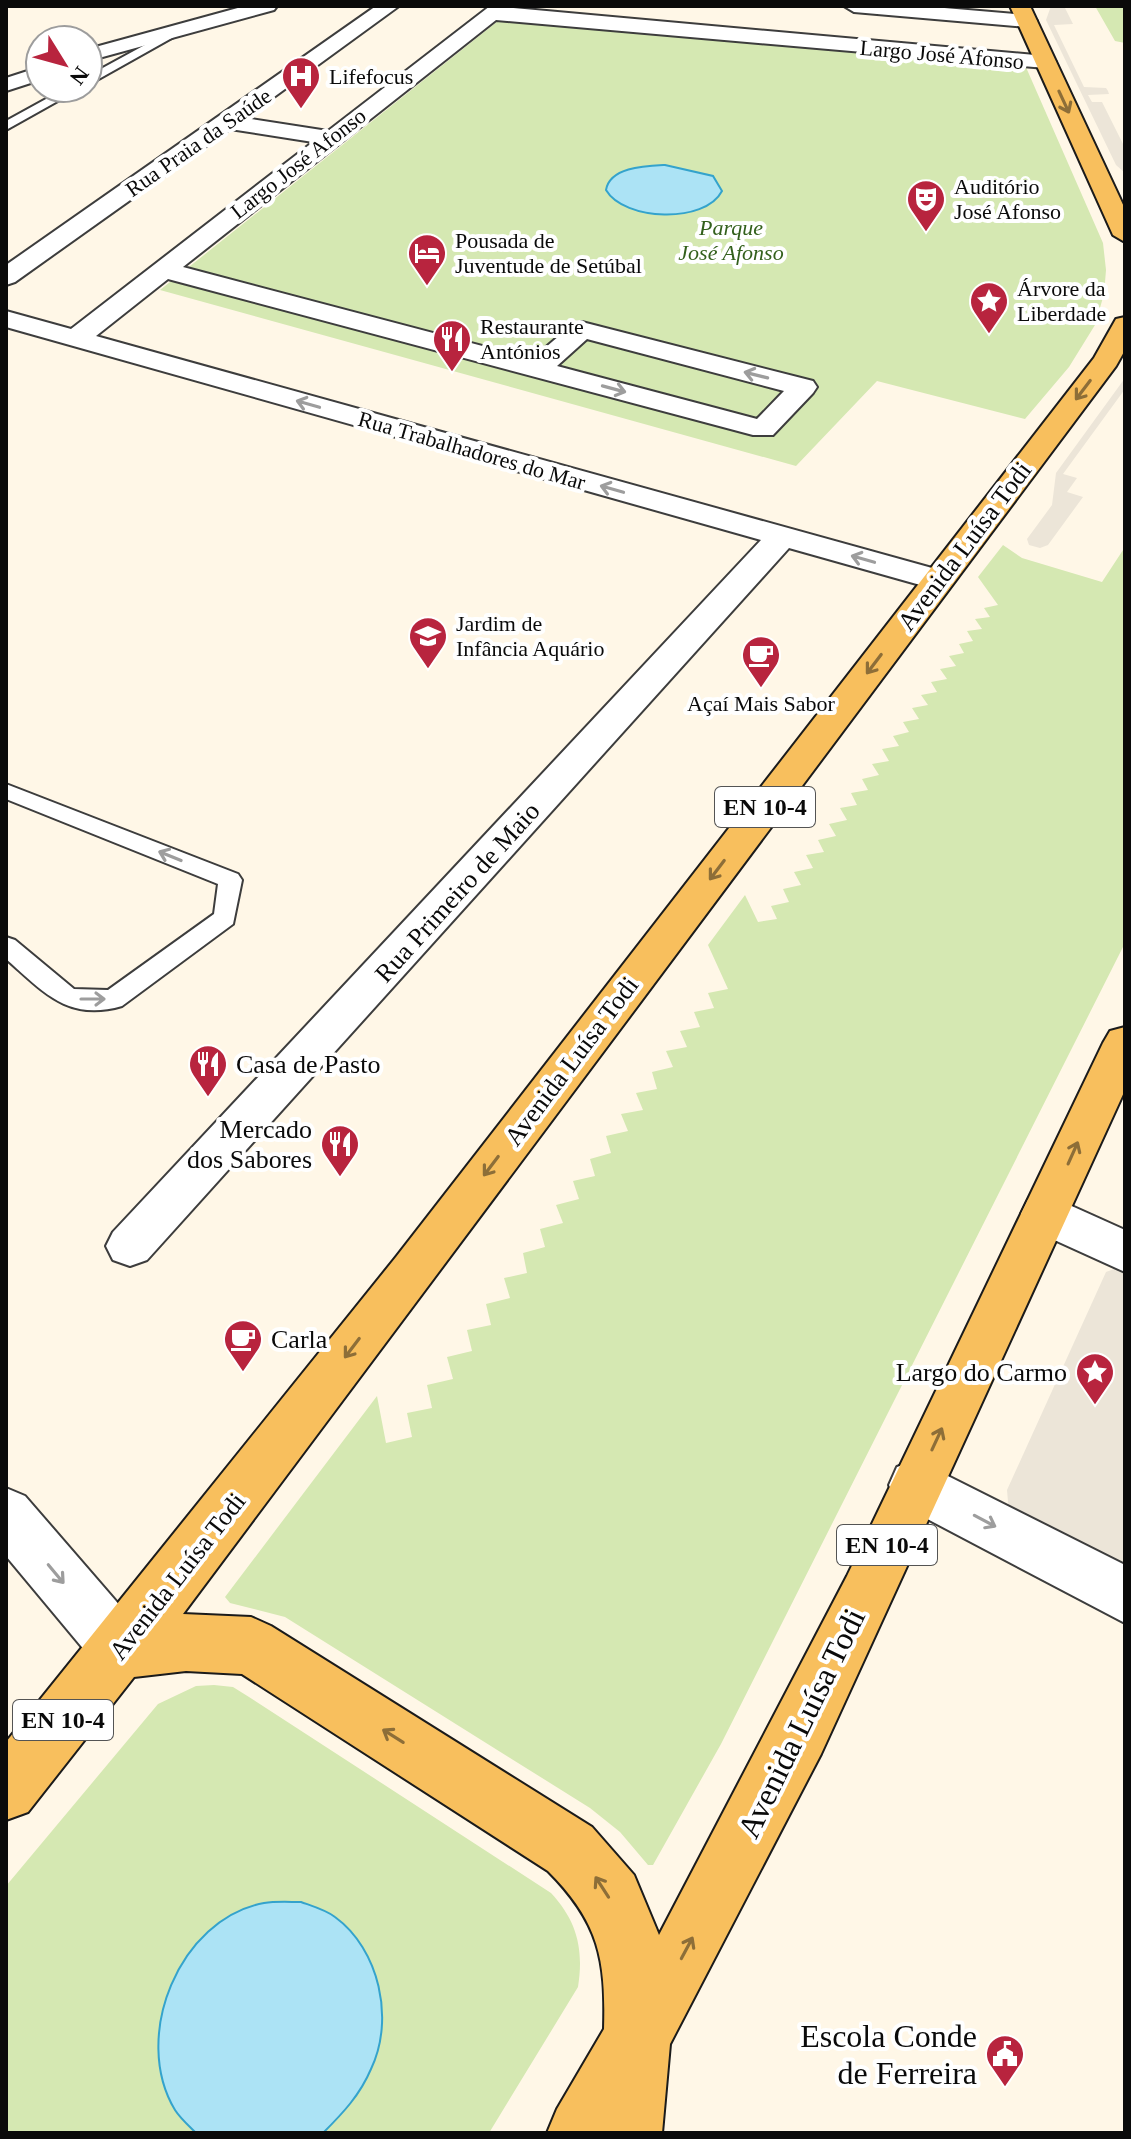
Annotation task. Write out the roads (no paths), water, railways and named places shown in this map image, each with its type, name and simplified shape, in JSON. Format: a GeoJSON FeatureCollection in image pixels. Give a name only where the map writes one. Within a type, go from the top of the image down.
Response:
{"type":"FeatureCollection","features":[{"type":"Feature","properties":{"kind":"main road"},"geometry":{"type":"LineString","coordinates":[[1024,13],[1125,235]]}},
{"type":"Feature","properties":{"kind":"main road","name":"Avenida Luísa Todi"},"geometry":{"type":"LineString","coordinates":[[6,1790],[121,1650],[1106,360],[1125,325]]}},
{"type":"Feature","properties":{"kind":"main road","name":"Avenida Luísa Todi"},"geometry":{"type":"LineString","coordinates":[[581,2133],[637,2042],[767,1797],[1125,1043]]}},
{"type":"Feature","properties":{"kind":"main road"},"geometry":{"type":"LineString","coordinates":[[121,1650],[171,1642],[215,1641],[251,1646],[570,1849],[602,1882],[622,1921],[635,1972],[637,2042],[626,2116],[628,2133]]}},
{"type":"Feature","properties":{"kind":"street"},"geometry":{"type":"LineString","coordinates":[[104,40],[227,6]]}},
{"type":"Feature","properties":{"kind":"street"},"geometry":{"type":"LineString","coordinates":[[104,51],[267,6]]}},
{"type":"Feature","properties":{"kind":"street","name":"Rua Praia da Saúde"},"geometry":{"type":"LineString","coordinates":[[6,277],[389,6]]}},
{"type":"Feature","properties":{"kind":"street"},"geometry":{"type":"LineString","coordinates":[[854,6],[1024,13]]}},
{"type":"Feature","properties":{"kind":"street","name":"Largo José Afonso"},"geometry":{"type":"LineString","coordinates":[[75,339],[497,10],[1046,62]]}},
{"type":"Feature","properties":{"kind":"street"},"geometry":{"type":"LineString","coordinates":[[228,122],[330,138]]}},
{"type":"Feature","properties":{"kind":"street"},"geometry":{"type":"LineString","coordinates":[[163,270],[763,429],[803,387],[582,330],[538,368]]}},
{"type":"Feature","properties":{"kind":"street","name":"Rua Trabalhadores do Mar"},"geometry":{"type":"LineString","coordinates":[[6,319],[938,580]]}},
{"type":"Feature","properties":{"kind":"street"},"geometry":{"type":"LineString","coordinates":[[6,352],[42,329]]}},
{"type":"Feature","properties":{"kind":"street","name":"Rua Primeiro de Maio"},"geometry":{"type":"LineString","coordinates":[[130,1246],[783,536]]}},
{"type":"Feature","properties":{"kind":"street"},"geometry":{"type":"LineString","coordinates":[[1045,1214],[1125,1252]]}},
{"type":"Feature","properties":{"kind":"street"},"geometry":{"type":"LineString","coordinates":[[916,1485],[1125,1595]]}},
{"type":"Feature","properties":{"kind":"street"},"geometry":{"type":"LineString","coordinates":[[6,1514],[121,1650]]}},
{"type":"Feature","properties":{"kind":"lane"},"geometry":{"type":"LineString","coordinates":[[104,72],[180,30]]}},
{"type":"Feature","properties":{"kind":"lane"},"geometry":{"type":"LineString","coordinates":[[6,126],[46,104]]}},
{"type":"Feature","properties":{"kind":"lane"},"geometry":{"type":"LineString","coordinates":[[6,791],[230,880],[225,918],[113,999],[68,998],[6,946]]}},
{"type":"Feature","properties":{"kind":"water"},"geometry":{"type":"Polygon","coordinates":[[[665,165],[713,176],[722,191],[713,202],[699,209],[664,214],[629,208],[606,190],[609,182],[621,172],[665,165]]]}},
{"type":"Feature","properties":{"kind":"water"},"geometry":{"type":"Polygon","coordinates":[[[301,1902],[335,1917],[363,1947],[372,1966],[382,2007],[382,2029],[371,2069],[350,2103],[323,2133],[196,2133],[175,2110],[163,2081],[158,2049],[161,2017],[171,1985],[187,1956],[208,1932],[234,1913],[264,1903],[301,1902]]]}},
{"type":"Feature","properties":{"kind":"place","name":"Lifefocus"},"geometry":{"type":"Point","coordinates":[301,110]}},
{"type":"Feature","properties":{"kind":"place","name":"Auditório José Afonso"},"geometry":{"type":"Point","coordinates":[926,233]}},
{"type":"Feature","properties":{"kind":"place","name":"Pousada de Juventude de Setúbal"},"geometry":{"type":"Point","coordinates":[427,287]}},
{"type":"Feature","properties":{"kind":"place","name":"Árvore da Liberdade"},"geometry":{"type":"Point","coordinates":[989,335]}},
{"type":"Feature","properties":{"kind":"place","name":"Restaurante Antónios"},"geometry":{"type":"Point","coordinates":[452,373]}},
{"type":"Feature","properties":{"kind":"place","name":"Jardim de Infância Aquário"},"geometry":{"type":"Point","coordinates":[428,670]}},
{"type":"Feature","properties":{"kind":"place","name":"Açaí Mais Sabor"},"geometry":{"type":"Point","coordinates":[761,689]}},
{"type":"Feature","properties":{"kind":"place","name":"Casa de Pasto"},"geometry":{"type":"Point","coordinates":[208,1098]}},
{"type":"Feature","properties":{"kind":"place","name":"Mercado dos Sabores"},"geometry":{"type":"Point","coordinates":[340,1178]}},
{"type":"Feature","properties":{"kind":"place","name":"Carla"},"geometry":{"type":"Point","coordinates":[243,1373]}},
{"type":"Feature","properties":{"kind":"place","name":"Largo do Carmo"},"geometry":{"type":"Point","coordinates":[1095,1406]}},
{"type":"Feature","properties":{"kind":"place","name":"Escola Conde de Ferreira"},"geometry":{"type":"Point","coordinates":[1005,2088]}},
{"type":"Feature","properties":{"kind":"park label","name":"Parque José Afonso"},"geometry":{"type":"Point","coordinates":[731,240]}}]}
